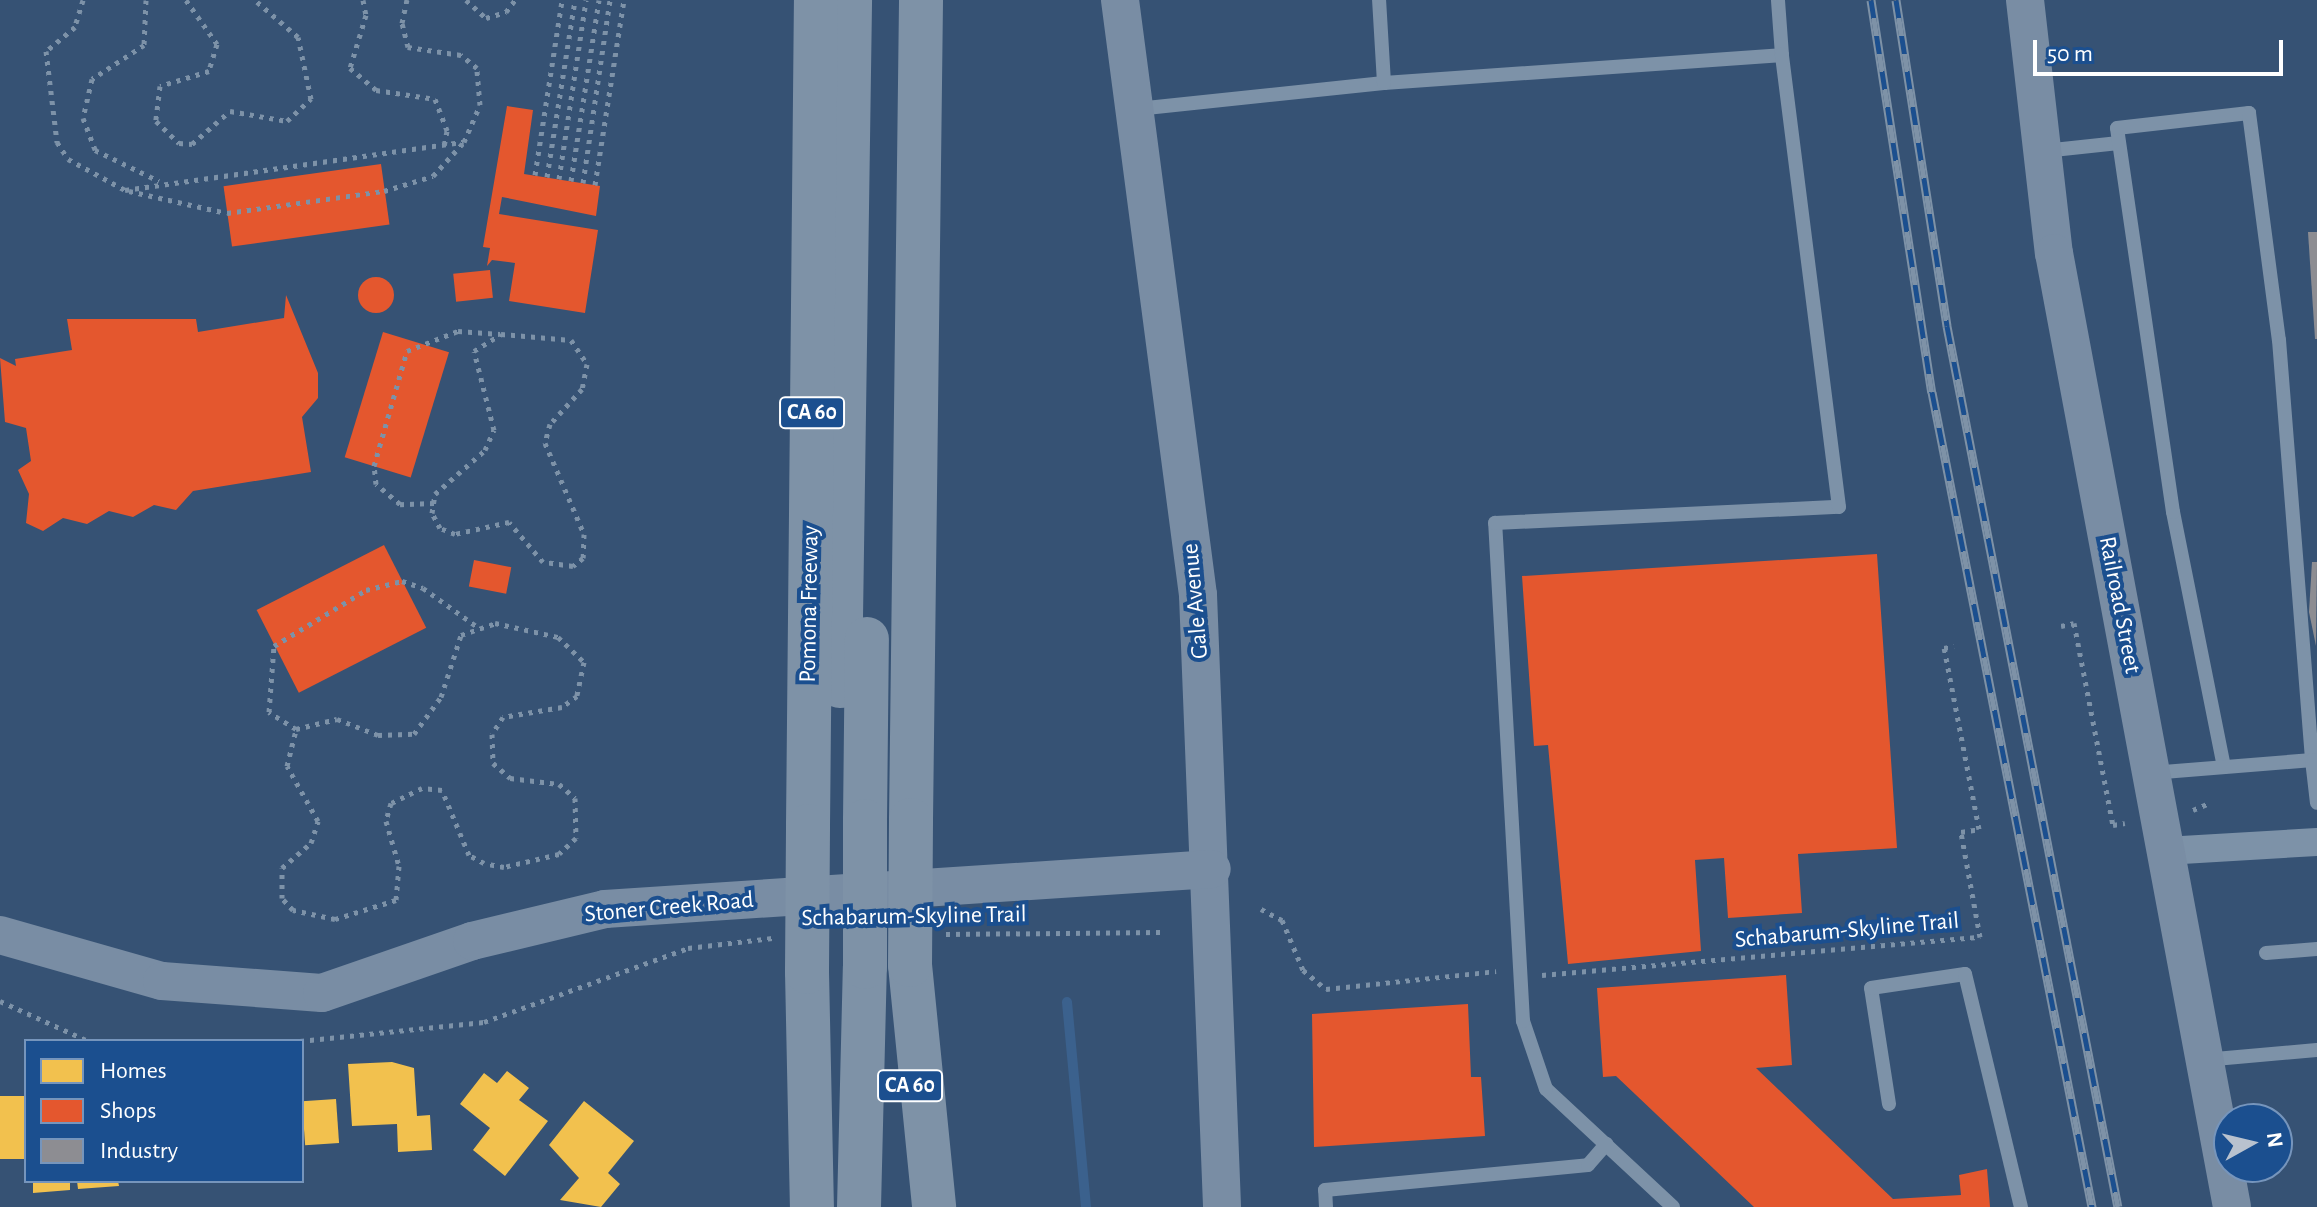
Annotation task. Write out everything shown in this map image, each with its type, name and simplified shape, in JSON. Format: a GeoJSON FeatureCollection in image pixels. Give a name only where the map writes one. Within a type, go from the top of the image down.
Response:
{"type":"FeatureCollection","features":[{"type":"Feature","properties":{"kind":"highway","name":"Pomona Freeway"},"geometry":{"type":"LineString","coordinates":[[812,1207],[823,961],[837,824],[816,0]]}},
{"type":"Feature","properties":{"kind":"highway"},"geometry":{"type":"LineString","coordinates":[[837,824],[850,0]]}},
{"type":"Feature","properties":{"kind":"highway"},"geometry":{"type":"LineString","coordinates":[[837,1207],[823,961],[837,824],[874,0]]}},
{"type":"Feature","properties":{"kind":"highway","name":"CA 60"},"geometry":{"type":"LineString","coordinates":[[909,1207],[921,950],[911,820],[921,0]]}},
{"type":"Feature","properties":{"kind":"highway"},"geometry":{"type":"LineString","coordinates":[[921,950],[934,1207]]}},
{"type":"Feature","properties":{"kind":"highway"},"geometry":{"type":"LineString","coordinates":[[823,961],[859,1207]]}},
{"type":"Feature","properties":{"kind":"street","name":"Gale Avenue"},"geometry":{"type":"LineString","coordinates":[[1120,0],[1198,595],[1212,869],[1222,1207]]}},
{"type":"Feature","properties":{"kind":"street","name":"Railroad Street"},"geometry":{"type":"LineString","coordinates":[[2025,0],[2054,253],[2232,1207]]}},
{"type":"Feature","properties":{"kind":"street"},"geometry":{"type":"LineString","coordinates":[[2165,851],[2317,842]]}},
{"type":"Feature","properties":{"kind":"street","name":"Stoner Creek Road"},"geometry":{"type":"LineString","coordinates":[[0,935],[162,981],[322,993],[472,941],[605,909],[1212,869]]}},
{"type":"Feature","properties":{"kind":"lane"},"geometry":{"type":"LineString","coordinates":[[1379,0],[1384,83]]}},
{"type":"Feature","properties":{"kind":"lane"},"geometry":{"type":"LineString","coordinates":[[1673,1207],[1546,1089],[1523,1021],[1495,523],[1839,507],[1782,55],[1778,0]]}},
{"type":"Feature","properties":{"kind":"lane"},"geometry":{"type":"LineString","coordinates":[[1135,110],[1384,83],[1782,55]]}},
{"type":"Feature","properties":{"kind":"lane"},"geometry":{"type":"LineString","coordinates":[[2224,767],[2173,512],[2117,128],[2249,113],[2279,340],[2317,803]]}},
{"type":"Feature","properties":{"kind":"lane"},"geometry":{"type":"LineString","coordinates":[[2042,151],[2119,143]]}},
{"type":"Feature","properties":{"kind":"lane"},"geometry":{"type":"LineString","coordinates":[[2151,773],[2312,760]]}},
{"type":"Feature","properties":{"kind":"lane"},"geometry":{"type":"LineString","coordinates":[[2266,953],[2317,949]]}},
{"type":"Feature","properties":{"kind":"lane"},"geometry":{"type":"LineString","coordinates":[[1889,1104],[1871,988],[1965,974],[2021,1207]]}},
{"type":"Feature","properties":{"kind":"lane"},"geometry":{"type":"LineString","coordinates":[[2204,1060],[2317,1050]]}},
{"type":"Feature","properties":{"kind":"lane"},"geometry":{"type":"LineString","coordinates":[[1326,1207],[1325,1190],[1588,1165],[1606,1144]]}},
{"type":"Feature","properties":{"kind":"path"},"geometry":{"type":"LineString","coordinates":[[83,0],[75,27],[46,51],[57,142],[68,159],[125,190],[227,213],[384,191],[433,176],[464,142],[480,105],[477,68],[461,55],[408,47],[402,23],[407,0]]}},
{"type":"Feature","properties":{"kind":"path"},"geometry":{"type":"LineString","coordinates":[[146,0],[144,45],[92,79],[83,118],[95,150],[161,181]]}},
{"type":"Feature","properties":{"kind":"path"},"geometry":{"type":"LineString","coordinates":[[186,0],[209,25],[215,61],[209,71],[160,86],[154,101],[169,138],[192,144],[230,111],[287,121],[311,99],[298,37],[255,0]]}},
{"type":"Feature","properties":{"kind":"path"},"geometry":{"type":"LineString","coordinates":[[363,0],[366,15],[350,68],[376,90],[435,99],[447,131],[444,147]]}},
{"type":"Feature","properties":{"kind":"path"},"geometry":{"type":"LineString","coordinates":[[466,0],[486,18],[506,12],[515,0]]}},
{"type":"Feature","properties":{"kind":"path"},"geometry":{"type":"LineString","coordinates":[[535,175],[562,0]]}},
{"type":"Feature","properties":{"kind":"path"},"geometry":{"type":"LineString","coordinates":[[547,177],[575,0]]}},
{"type":"Feature","properties":{"kind":"path"},"geometry":{"type":"LineString","coordinates":[[559,179],[586,0]]}},
{"type":"Feature","properties":{"kind":"path"},"geometry":{"type":"LineString","coordinates":[[571,181],[599,0]]}},
{"type":"Feature","properties":{"kind":"path"},"geometry":{"type":"LineString","coordinates":[[583,183],[610,0]]}},
{"type":"Feature","properties":{"kind":"path"},"geometry":{"type":"LineString","coordinates":[[595,185],[624,0]]}},
{"type":"Feature","properties":{"kind":"path"},"geometry":{"type":"LineString","coordinates":[[125,190],[161,181],[444,147],[464,142]]}},
{"type":"Feature","properties":{"kind":"path"},"geometry":{"type":"LineString","coordinates":[[434,503],[400,504],[376,484],[374,466],[407,351],[458,331],[501,334],[571,340],[581,349],[582,389],[550,424],[545,443],[584,534],[583,558],[560,568],[543,562],[509,522],[447,531],[432,513],[434,503],[485,450],[494,430],[474,351],[501,334]]}},
{"type":"Feature","properties":{"kind":"path"},"geometry":{"type":"LineString","coordinates":[[296,729],[287,766],[318,821],[311,843],[282,868],[282,898],[293,910],[335,919],[396,900],[399,866],[386,821],[391,803],[422,788],[442,790],[469,855],[484,863],[559,854],[576,838],[575,798],[559,784],[510,778],[493,763],[492,734],[503,717],[562,707],[577,696],[584,662],[558,637],[476,626],[423,588],[402,581],[366,590],[274,646],[269,712],[296,729],[337,719],[378,735],[414,734],[441,697],[451,651],[476,626]]}},
{"type":"Feature","properties":{"kind":"path","name":"Schabarum-Skyline Trail"},"geometry":{"type":"LineString","coordinates":[[1542,975],[1980,937],[1961,832],[1979,829],[1944,648],[1954,646]]}},
{"type":"Feature","properties":{"kind":"path"},"geometry":{"type":"LineString","coordinates":[[1261,909],[1282,920],[1303,970],[1326,989],[1496,971]]}},
{"type":"Feature","properties":{"kind":"path","name":"Schabarum-Skyline Trail"},"geometry":{"type":"LineString","coordinates":[[921,950],[1161,932]]}},
{"type":"Feature","properties":{"kind":"path","name":"Schabarum-Skyline Trail"},"geometry":{"type":"LineString","coordinates":[[304,1041],[484,1022],[688,948],[823,961]]}},
{"type":"Feature","properties":{"kind":"path"},"geometry":{"type":"LineString","coordinates":[[0,1001],[84,1039]]}},
{"type":"Feature","properties":{"kind":"building: Homes"},"geometry":{"type":"Polygon","coordinates":[[[392,1062],[414,1068],[417,1116],[430,1115],[432,1150],[398,1152],[397,1124],[352,1126],[348,1064],[392,1062]]]}},
{"type":"Feature","properties":{"kind":"building: Homes"},"geometry":{"type":"Polygon","coordinates":[[[507,1071],[529,1088],[519,1100],[548,1121],[505,1176],[473,1150],[490,1128],[460,1104],[484,1073],[497,1083],[507,1071]]]}},
{"type":"Feature","properties":{"kind":"building: Homes"},"geometry":{"type":"Polygon","coordinates":[[[0,1096],[24,1096],[24,1159],[0,1159],[0,1096]]]}},
{"type":"Feature","properties":{"kind":"building: Homes"},"geometry":{"type":"Polygon","coordinates":[[[336,1099],[339,1143],[305,1145],[304,1101],[336,1099]]]}},
{"type":"Feature","properties":{"kind":"building: Homes"},"geometry":{"type":"Polygon","coordinates":[[[584,1101],[634,1141],[608,1173],[620,1184],[601,1207],[560,1200],[579,1178],[549,1145],[584,1101]]]}},
{"type":"Feature","properties":{"kind":"building: Homes"},"geometry":{"type":"Polygon","coordinates":[[[33,1183],[70,1183],[70,1190],[33,1193],[33,1183]]]}},
{"type":"Feature","properties":{"kind":"building: Homes"},"geometry":{"type":"Polygon","coordinates":[[[77,1183],[118,1183],[119,1186],[78,1189],[77,1183]]]}},
{"type":"Feature","properties":{"kind":"building: Shops"},"geometry":{"type":"Polygon","coordinates":[[[507,106],[533,110],[524,174],[600,186],[596,216],[502,197],[499,214],[598,230],[585,313],[509,301],[515,263],[492,260],[487,266],[490,248],[483,247],[507,106]]]}},
{"type":"Feature","properties":{"kind":"building: Shops"},"geometry":{"type":"Polygon","coordinates":[[[381,164],[389,224],[232,247],[224,186],[381,164]]]}},
{"type":"Feature","properties":{"kind":"building: Shops"},"geometry":{"type":"Polygon","coordinates":[[[490,270],[493,298],[456,302],[453,274],[490,270]]]}},
{"type":"Feature","properties":{"kind":"building: Shops"},"geometry":{"type":"Polygon","coordinates":[[[376,277],[389,282],[394,295],[389,308],[376,313],[363,308],[358,295],[363,282],[376,277]]]}},
{"type":"Feature","properties":{"kind":"building: Shops"},"geometry":{"type":"Polygon","coordinates":[[[286,295],[318,373],[318,398],[302,417],[311,472],[193,491],[176,510],[154,505],[133,517],[109,511],[87,524],[63,518],[43,531],[26,523],[29,494],[18,470],[31,461],[26,428],[5,422],[0,358],[16,366],[15,359],[72,350],[67,319],[196,319],[198,332],[284,318],[286,295]]]}},
{"type":"Feature","properties":{"kind":"building: Shops"},"geometry":{"type":"Polygon","coordinates":[[[383,332],[449,352],[411,477],[345,457],[383,332]]]}},
{"type":"Feature","properties":{"kind":"building: Shops"},"geometry":{"type":"Polygon","coordinates":[[[384,545],[426,628],[299,693],[257,610],[384,545]]]}},
{"type":"Feature","properties":{"kind":"building: Shops"},"geometry":{"type":"Polygon","coordinates":[[[1877,554],[1897,848],[1798,854],[1802,913],[1728,918],[1724,858],[1695,860],[1701,951],[1568,964],[1548,745],[1534,746],[1522,576],[1877,554]]]}},
{"type":"Feature","properties":{"kind":"building: Shops"},"geometry":{"type":"Polygon","coordinates":[[[474,560],[511,567],[506,594],[469,587],[474,560]]]}},
{"type":"Feature","properties":{"kind":"building: Shops"},"geometry":{"type":"Polygon","coordinates":[[[1786,975],[1792,1065],[1756,1068],[1893,1199],[1961,1195],[1959,1175],[1987,1169],[1990,1207],[1754,1207],[1616,1076],[1603,1077],[1597,988],[1786,975]]]}},
{"type":"Feature","properties":{"kind":"building: Shops"},"geometry":{"type":"Polygon","coordinates":[[[1468,1004],[1471,1077],[1481,1077],[1485,1136],[1314,1147],[1312,1014],[1468,1004]]]}},
{"type":"Feature","properties":{"kind":"building: Industry"},"geometry":{"type":"Polygon","coordinates":[[[2308,232],[2317,232],[2317,339],[2315,339],[2308,232]]]}},
{"type":"Feature","properties":{"kind":"building: Industry"},"geometry":{"type":"Polygon","coordinates":[[[2312,562],[2317,562],[2316,646],[2309,612],[2312,562]]]}},
{"type":"Feature","properties":{"kind":"waterway"},"geometry":{"type":"LineString","coordinates":[[1067,1002],[1086,1207]]}},
{"type":"Feature","properties":{"kind":"railway"},"geometry":{"type":"LineString","coordinates":[[1871,0],[1932,392],[2092,1207]]}},
{"type":"Feature","properties":{"kind":"railway"},"geometry":{"type":"LineString","coordinates":[[1896,0],[1947,326],[2118,1207]]}}]}
